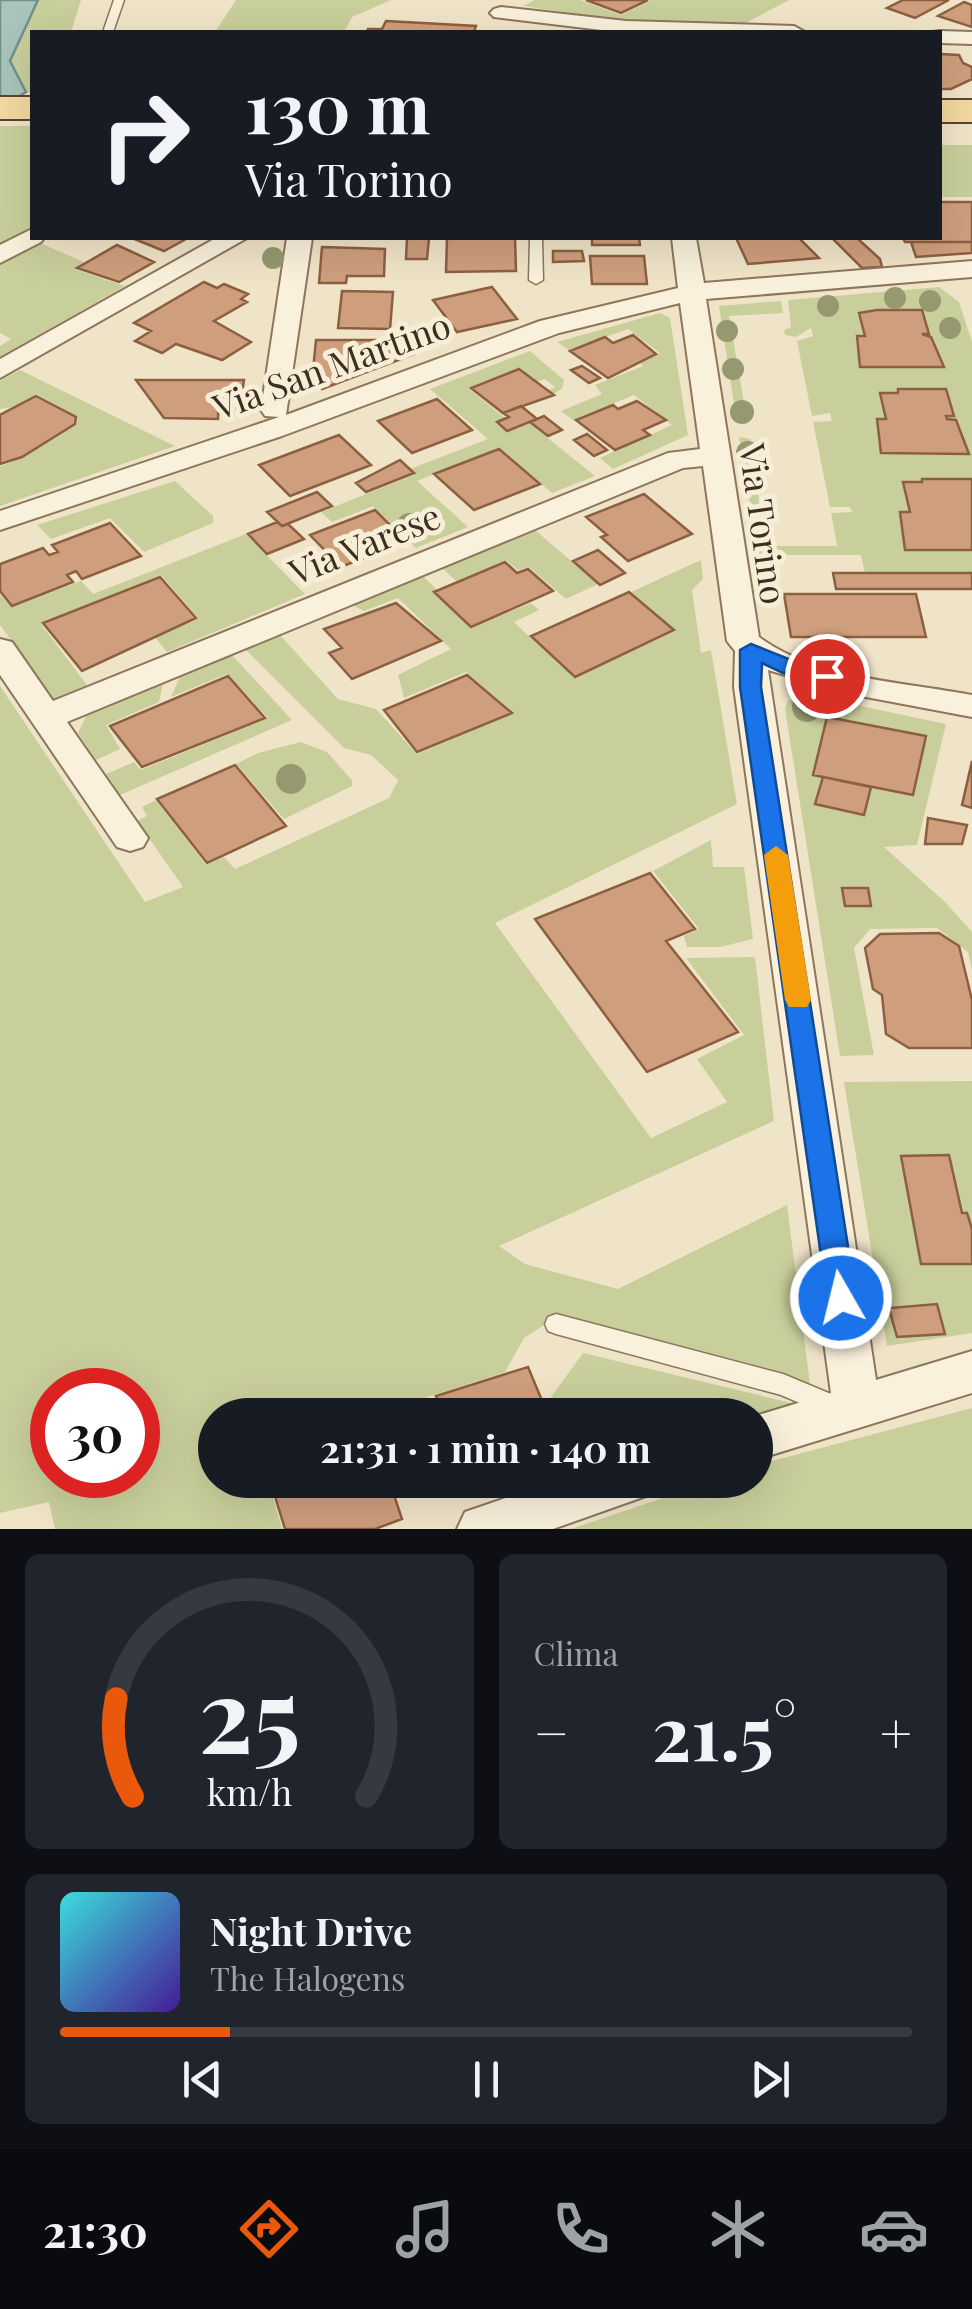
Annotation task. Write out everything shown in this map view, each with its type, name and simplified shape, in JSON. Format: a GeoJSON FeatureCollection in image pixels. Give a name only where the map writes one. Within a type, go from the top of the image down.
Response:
{"type":"FeatureCollection","features":[{"type":"Feature","properties":{"kind":"main road"},"geometry":{"type":"LineString","coordinates":[[0,108],[30,108]]}},
{"type":"Feature","properties":{"kind":"main road"},"geometry":{"type":"LineString","coordinates":[[942,111],[972,111]]}},
{"type":"Feature","properties":{"kind":"street"},"geometry":{"type":"LineString","coordinates":[[501,13],[581,27],[710,30]]}},
{"type":"Feature","properties":{"kind":"street"},"geometry":{"type":"LineString","coordinates":[[942,37],[972,38]]}},
{"type":"Feature","properties":{"kind":"street"},"geometry":{"type":"LineString","coordinates":[[0,254],[30,238]]}},
{"type":"Feature","properties":{"kind":"street"},"geometry":{"type":"LineString","coordinates":[[0,370],[230,240]]}},
{"type":"Feature","properties":{"kind":"street"},"geometry":{"type":"LineString","coordinates":[[275,410],[299,240]]}},
{"type":"Feature","properties":{"kind":"street","name":"Via Torino"},"geometry":{"type":"LineString","coordinates":[[684,240],[739,632],[751,650],[791,668],[972,706]]}},
{"type":"Feature","properties":{"kind":"street","name":"Via San Martino"},"geometry":{"type":"LineString","coordinates":[[0,520],[241,441],[550,327],[692,292],[970,276]]}},
{"type":"Feature","properties":{"kind":"street","name":"Via Varese"},"geometry":{"type":"LineString","coordinates":[[47,718],[678,459],[714,457]]}},
{"type":"Feature","properties":{"kind":"street"},"geometry":{"type":"LineString","coordinates":[[0,650],[130,838]]}},
{"type":"Feature","properties":{"kind":"street"},"geometry":{"type":"LineString","coordinates":[[751,650],[750,687],[848,1407]]}},
{"type":"Feature","properties":{"kind":"street"},"geometry":{"type":"LineString","coordinates":[[773,1432],[972,1372]]}},
{"type":"Feature","properties":{"kind":"street"},"geometry":{"type":"LineString","coordinates":[[482,1529],[575,1498]]}},
{"type":"Feature","properties":{"kind":"lane"},"geometry":{"type":"LineString","coordinates":[[109,30],[119,0]]}},
{"type":"Feature","properties":{"kind":"lane"},"geometry":{"type":"LineString","coordinates":[[536,240],[536,280]]}},
{"type":"Feature","properties":{"kind":"lane"},"geometry":{"type":"LineString","coordinates":[[556,1324],[783,1385],[848,1407]]}},
{"type":"Feature","properties":{"kind":"green space"},"geometry":{"type":"Polygon","coordinates":[[[38,0],[81,0],[72,30],[30,30],[30,93],[10,62],[38,0]]]}},
{"type":"Feature","properties":{"kind":"green space"},"geometry":{"type":"Polygon","coordinates":[[[236,0],[391,0],[352,17],[345,30],[216,30],[236,0]]]}},
{"type":"Feature","properties":{"kind":"green space"},"geometry":{"type":"Polygon","coordinates":[[[535,0],[580,0],[621,15],[652,0],[789,0],[740,26],[633,22],[523,6],[535,0]]]}},
{"type":"Feature","properties":{"kind":"green space"},"geometry":{"type":"Polygon","coordinates":[[[0,126],[30,126],[30,232],[0,247],[0,126]]]}},
{"type":"Feature","properties":{"kind":"green space"},"geometry":{"type":"Polygon","coordinates":[[[942,145],[972,145],[972,197],[942,197],[942,145]]]}},
{"type":"Feature","properties":{"kind":"green space"},"geometry":{"type":"Polygon","coordinates":[[[40,243],[84,262],[74,269],[125,286],[0,357],[0,346],[11,339],[0,333],[0,263],[40,243]]]}},
{"type":"Feature","properties":{"kind":"green space"},"geometry":{"type":"Polygon","coordinates":[[[939,287],[959,302],[972,342],[972,573],[865,573],[861,555],[758,555],[757,546],[837,546],[831,513],[852,512],[850,507],[830,507],[813,422],[832,421],[830,413],[812,416],[797,341],[813,336],[811,328],[796,337],[785,335],[784,330],[791,327],[788,300],[939,287]]]}},
{"type":"Feature","properties":{"kind":"green space"},"geometry":{"type":"Polygon","coordinates":[[[781,301],[783,313],[729,316],[747,419],[737,423],[719,306],[781,301]]]}},
{"type":"Feature","properties":{"kind":"green space"},"geometry":{"type":"Polygon","coordinates":[[[660,313],[670,318],[688,435],[613,469],[600,458],[672,425],[634,395],[573,420],[561,411],[602,394],[595,385],[643,366],[640,363],[660,353],[628,329],[569,350],[557,342],[660,313]]]}},
{"type":"Feature","properties":{"kind":"green space"},"geometry":{"type":"Polygon","coordinates":[[[530,351],[564,380],[562,389],[553,394],[548,391],[555,387],[545,379],[537,382],[520,368],[468,388],[505,418],[495,422],[506,432],[529,423],[595,476],[552,493],[498,448],[417,481],[468,527],[416,548],[373,506],[332,522],[321,512],[414,475],[410,469],[488,439],[430,389],[530,351]]]}},
{"type":"Feature","properties":{"kind":"green space"},"geometry":{"type":"Polygon","coordinates":[[[20,370],[175,446],[0,506],[0,466],[23,458],[76,425],[78,417],[36,394],[13,407],[0,409],[0,381],[20,370]]]}},
{"type":"Feature","properties":{"kind":"green space"},"geometry":{"type":"Polygon","coordinates":[[[739,437],[750,439],[765,541],[756,542],[739,437]]]}},
{"type":"Feature","properties":{"kind":"green space"},"geometry":{"type":"Polygon","coordinates":[[[175,481],[213,516],[213,523],[144,552],[110,518],[51,539],[37,525],[175,481]]]}},
{"type":"Feature","properties":{"kind":"green space"},"geometry":{"type":"Polygon","coordinates":[[[535,530],[598,584],[566,599],[529,567],[518,570],[506,560],[456,581],[442,568],[535,530]]]}},
{"type":"Feature","properties":{"kind":"green space"},"geometry":{"type":"Polygon","coordinates":[[[246,534],[305,594],[167,652],[155,637],[199,619],[161,575],[41,624],[87,685],[54,699],[0,625],[0,594],[12,607],[81,581],[93,594],[246,534]]]}},
{"type":"Feature","properties":{"kind":"green space"},"geometry":{"type":"Polygon","coordinates":[[[701,560],[703,579],[692,590],[701,653],[711,650],[737,804],[495,923],[651,1138],[727,1102],[697,1059],[744,1035],[686,958],[755,957],[774,1121],[499,1246],[525,1264],[618,1289],[787,1205],[810,1384],[561,1314],[524,1338],[505,1372],[425,1398],[198,1398],[198,1498],[273,1498],[282,1529],[55,1529],[49,1502],[0,1513],[0,686],[145,902],[183,887],[137,821],[147,816],[142,807],[156,800],[206,865],[224,857],[235,869],[389,798],[398,780],[371,755],[344,748],[245,649],[280,635],[338,699],[376,709],[417,754],[514,713],[466,672],[404,698],[398,675],[451,649],[398,598],[364,611],[352,605],[422,575],[437,590],[433,592],[471,628],[531,603],[539,610],[514,622],[574,678],[676,631],[631,592],[701,560]]]}},
{"type":"Feature","properties":{"kind":"green space"},"geometry":{"type":"Polygon","coordinates":[[[232,655],[292,720],[120,795],[106,774],[134,762],[141,770],[268,718],[227,674],[171,697],[180,676],[232,655]]]}},
{"type":"Feature","properties":{"kind":"green space"},"geometry":{"type":"Polygon","coordinates":[[[163,684],[159,702],[106,725],[120,749],[96,760],[78,733],[86,716],[163,684]]]}},
{"type":"Feature","properties":{"kind":"green space"},"geometry":{"type":"Polygon","coordinates":[[[808,695],[946,724],[917,845],[884,847],[972,932],[972,971],[968,952],[937,928],[870,929],[854,948],[874,1055],[840,1056],[785,709],[788,701],[808,695]]]}},
{"type":"Feature","properties":{"kind":"green space"},"geometry":{"type":"Polygon","coordinates":[[[301,742],[327,752],[352,780],[352,786],[284,819],[236,764],[258,753],[301,742]]]}},
{"type":"Feature","properties":{"kind":"green space"},"geometry":{"type":"Polygon","coordinates":[[[711,840],[713,867],[744,867],[753,939],[720,947],[687,947],[684,936],[699,929],[653,871],[711,840]]]}},
{"type":"Feature","properties":{"kind":"green space"},"geometry":{"type":"Polygon","coordinates":[[[972,1081],[972,1333],[887,1346],[844,1082],[972,1081]]]}},
{"type":"Feature","properties":{"kind":"green space"},"geometry":{"type":"Polygon","coordinates":[[[583,1353],[771,1398],[550,1398],[583,1353]]]}},
{"type":"Feature","properties":{"kind":"green space"},"geometry":{"type":"Polygon","coordinates":[[[773,1399],[800,1405],[773,1416],[773,1399]]]}},
{"type":"Feature","properties":{"kind":"green space"},"geometry":{"type":"Polygon","coordinates":[[[972,1408],[972,1529],[571,1529],[663,1498],[773,1498],[773,1461],[972,1408]]]}},
{"type":"Feature","properties":{"kind":"water"},"geometry":{"type":"Polygon","coordinates":[[[0,0],[38,0],[10,61],[26,92],[0,108],[0,0]]]}},
{"type":"Feature","properties":{"kind":"building"},"geometry":{"type":"Polygon","coordinates":[[[586,0],[648,0],[621,13],[586,0]]]}},
{"type":"Feature","properties":{"kind":"building"},"geometry":{"type":"Polygon","coordinates":[[[903,0],[949,0],[915,18],[887,8],[903,0]]]}},
{"type":"Feature","properties":{"kind":"building"},"geometry":{"type":"Polygon","coordinates":[[[964,2],[972,5],[972,27],[938,16],[964,2]]]}},
{"type":"Feature","properties":{"kind":"building"},"geometry":{"type":"Polygon","coordinates":[[[386,21],[476,26],[475,30],[368,30],[382,29],[386,21]]]}},
{"type":"Feature","properties":{"kind":"building"},"geometry":{"type":"Polygon","coordinates":[[[942,54],[959,55],[963,63],[972,67],[972,79],[942,89],[942,54]]]}},
{"type":"Feature","properties":{"kind":"building"},"geometry":{"type":"Polygon","coordinates":[[[942,202],[972,202],[972,242],[905,242],[942,240],[942,202]]]}},
{"type":"Feature","properties":{"kind":"building"},"geometry":{"type":"Polygon","coordinates":[[[137,240],[184,240],[164,251],[137,240]]]}},
{"type":"Feature","properties":{"kind":"building"},"geometry":{"type":"Polygon","coordinates":[[[407,240],[429,240],[427,259],[406,259],[407,240]]]}},
{"type":"Feature","properties":{"kind":"building"},"geometry":{"type":"Polygon","coordinates":[[[447,240],[515,240],[516,271],[446,272],[447,240]]]}},
{"type":"Feature","properties":{"kind":"building"},"geometry":{"type":"Polygon","coordinates":[[[592,240],[639,240],[640,245],[592,245],[592,240]]]}},
{"type":"Feature","properties":{"kind":"building"},"geometry":{"type":"Polygon","coordinates":[[[737,240],[801,240],[819,258],[748,264],[737,240]]]}},
{"type":"Feature","properties":{"kind":"building"},"geometry":{"type":"Polygon","coordinates":[[[834,240],[859,240],[880,259],[882,267],[862,268],[834,240]]]}},
{"type":"Feature","properties":{"kind":"building"},"geometry":{"type":"Polygon","coordinates":[[[911,242],[972,242],[972,253],[916,257],[911,242]]]}},
{"type":"Feature","properties":{"kind":"building"},"geometry":{"type":"Polygon","coordinates":[[[117,245],[154,262],[119,282],[77,268],[117,245]]]}},
{"type":"Feature","properties":{"kind":"building"},"geometry":{"type":"Polygon","coordinates":[[[322,247],[385,249],[384,276],[347,276],[346,283],[319,283],[322,247]]]}},
{"type":"Feature","properties":{"kind":"building"},"geometry":{"type":"Polygon","coordinates":[[[553,251],[582,251],[584,261],[553,262],[553,251]]]}},
{"type":"Feature","properties":{"kind":"building"},"geometry":{"type":"Polygon","coordinates":[[[590,256],[644,256],[647,284],[592,284],[590,256]]]}},
{"type":"Feature","properties":{"kind":"building"},"geometry":{"type":"Polygon","coordinates":[[[204,282],[217,288],[224,284],[248,294],[241,299],[247,302],[214,321],[251,342],[222,360],[176,344],[162,353],[135,341],[151,331],[134,323],[204,282]]]}},
{"type":"Feature","properties":{"kind":"building"},"geometry":{"type":"Polygon","coordinates":[[[492,287],[517,319],[457,332],[433,300],[492,287]]]}},
{"type":"Feature","properties":{"kind":"building"},"geometry":{"type":"Polygon","coordinates":[[[342,291],[393,292],[390,329],[338,328],[342,291]]]}},
{"type":"Feature","properties":{"kind":"building"},"geometry":{"type":"Polygon","coordinates":[[[922,310],[929,334],[922,334],[931,337],[944,367],[860,367],[857,336],[865,336],[859,313],[922,310]]]}},
{"type":"Feature","properties":{"kind":"building"},"geometry":{"type":"Polygon","coordinates":[[[633,335],[656,354],[608,378],[570,351],[605,337],[613,343],[633,335]]]}},
{"type":"Feature","properties":{"kind":"building"},"geometry":{"type":"Polygon","coordinates":[[[316,340],[398,340],[414,354],[322,389],[312,381],[316,340]]]}},
{"type":"Feature","properties":{"kind":"building"},"geometry":{"type":"Polygon","coordinates":[[[582,366],[600,378],[589,383],[571,370],[582,366]]]}},
{"type":"Feature","properties":{"kind":"building"},"geometry":{"type":"Polygon","coordinates":[[[519,369],[554,395],[503,413],[471,388],[519,369]]]}},
{"type":"Feature","properties":{"kind":"building"},"geometry":{"type":"Polygon","coordinates":[[[136,380],[244,380],[239,414],[218,413],[218,419],[164,418],[136,380]]]}},
{"type":"Feature","properties":{"kind":"building"},"geometry":{"type":"Polygon","coordinates":[[[898,389],[946,389],[954,416],[946,416],[947,419],[956,420],[969,454],[881,453],[877,419],[886,419],[880,393],[898,393],[898,389]]]}},
{"type":"Feature","properties":{"kind":"building"},"geometry":{"type":"Polygon","coordinates":[[[36,396],[76,417],[75,424],[22,457],[0,464],[0,415],[36,396]]]}},
{"type":"Feature","properties":{"kind":"building"},"geometry":{"type":"Polygon","coordinates":[[[437,399],[472,430],[412,453],[378,421],[437,399]]]}},
{"type":"Feature","properties":{"kind":"building"},"geometry":{"type":"Polygon","coordinates":[[[637,401],[666,420],[643,430],[650,435],[615,450],[576,420],[613,405],[618,409],[637,401]]]}},
{"type":"Feature","properties":{"kind":"building"},"geometry":{"type":"Polygon","coordinates":[[[521,406],[537,419],[507,431],[497,422],[509,417],[503,413],[521,406]]]}},
{"type":"Feature","properties":{"kind":"building"},"geometry":{"type":"Polygon","coordinates":[[[544,416],[562,430],[548,436],[530,422],[544,416]]]}},
{"type":"Feature","properties":{"kind":"building"},"geometry":{"type":"Polygon","coordinates":[[[587,434],[607,450],[594,456],[574,440],[587,434]]]}},
{"type":"Feature","properties":{"kind":"building"},"geometry":{"type":"Polygon","coordinates":[[[339,435],[371,465],[290,496],[259,465],[339,435]]]}},
{"type":"Feature","properties":{"kind":"building"},"geometry":{"type":"Polygon","coordinates":[[[499,449],[540,484],[474,510],[434,474],[499,449]]]}},
{"type":"Feature","properties":{"kind":"building"},"geometry":{"type":"Polygon","coordinates":[[[400,460],[414,473],[366,492],[356,483],[400,460]]]}},
{"type":"Feature","properties":{"kind":"building"},"geometry":{"type":"Polygon","coordinates":[[[972,479],[972,550],[905,550],[900,512],[910,512],[903,482],[972,479]]]}},
{"type":"Feature","properties":{"kind":"building"},"geometry":{"type":"Polygon","coordinates":[[[317,492],[332,506],[282,526],[267,512],[317,492]]]}},
{"type":"Feature","properties":{"kind":"building"},"geometry":{"type":"Polygon","coordinates":[[[644,494],[692,534],[628,561],[586,517],[644,494]]]}},
{"type":"Feature","properties":{"kind":"building"},"geometry":{"type":"Polygon","coordinates":[[[375,510],[406,541],[341,567],[310,535],[375,510]]]}},
{"type":"Feature","properties":{"kind":"building"},"geometry":{"type":"Polygon","coordinates":[[[277,522],[282,526],[288,524],[304,539],[267,554],[248,534],[277,522]]]}},
{"type":"Feature","properties":{"kind":"building"},"geometry":{"type":"Polygon","coordinates":[[[110,523],[141,556],[82,579],[76,571],[67,575],[73,582],[12,606],[0,591],[0,564],[43,548],[49,555],[58,552],[52,545],[110,523]]]}},
{"type":"Feature","properties":{"kind":"building"},"geometry":{"type":"Polygon","coordinates":[[[598,550],[625,573],[600,585],[573,561],[598,550]]]}},
{"type":"Feature","properties":{"kind":"building"},"geometry":{"type":"Polygon","coordinates":[[[505,562],[517,573],[528,569],[553,591],[471,627],[434,592],[505,562]]]}},
{"type":"Feature","properties":{"kind":"building"},"geometry":{"type":"Polygon","coordinates":[[[833,573],[972,573],[972,589],[836,589],[833,573]]]}},
{"type":"Feature","properties":{"kind":"building"},"geometry":{"type":"Polygon","coordinates":[[[160,577],[196,618],[82,671],[43,623],[160,577]]]}},
{"type":"Feature","properties":{"kind":"building"},"geometry":{"type":"Polygon","coordinates":[[[629,592],[674,630],[575,677],[531,636],[629,592]]]}},
{"type":"Feature","properties":{"kind":"building"},"geometry":{"type":"Polygon","coordinates":[[[784,594],[916,594],[926,637],[791,637],[784,594]]]}},
{"type":"Feature","properties":{"kind":"building"},"geometry":{"type":"Polygon","coordinates":[[[396,603],[441,641],[352,679],[329,653],[342,648],[324,629],[396,603]]]}},
{"type":"Feature","properties":{"kind":"building"},"geometry":{"type":"Polygon","coordinates":[[[467,675],[512,713],[417,752],[384,710],[467,675]]]}},
{"type":"Feature","properties":{"kind":"building"},"geometry":{"type":"Polygon","coordinates":[[[228,676],[265,718],[142,767],[110,726],[228,676]]]}},
{"type":"Feature","properties":{"kind":"building"},"geometry":{"type":"Polygon","coordinates":[[[827,717],[926,736],[913,795],[813,775],[827,717]]]}},
{"type":"Feature","properties":{"kind":"building"},"geometry":{"type":"Polygon","coordinates":[[[972,761],[972,808],[962,805],[972,761]]]}},
{"type":"Feature","properties":{"kind":"building"},"geometry":{"type":"Polygon","coordinates":[[[235,765],[286,826],[207,863],[157,799],[235,765]]]}},
{"type":"Feature","properties":{"kind":"building"},"geometry":{"type":"Polygon","coordinates":[[[823,777],[871,787],[864,815],[815,804],[823,777]]]}},
{"type":"Feature","properties":{"kind":"building"},"geometry":{"type":"Polygon","coordinates":[[[928,818],[967,825],[962,844],[925,844],[928,818]]]}},
{"type":"Feature","properties":{"kind":"building"},"geometry":{"type":"Polygon","coordinates":[[[650,873],[695,929],[666,941],[738,1032],[647,1072],[535,919],[650,873]]]}},
{"type":"Feature","properties":{"kind":"building"},"geometry":{"type":"Polygon","coordinates":[[[842,888],[868,888],[871,906],[845,906],[842,888]]]}},
{"type":"Feature","properties":{"kind":"building"},"geometry":{"type":"Polygon","coordinates":[[[939,933],[959,946],[972,1000],[972,1048],[909,1048],[886,1034],[882,995],[873,989],[865,948],[880,934],[939,933]]]}},
{"type":"Feature","properties":{"kind":"building"},"geometry":{"type":"Polygon","coordinates":[[[949,1155],[962,1213],[967,1213],[972,1229],[972,1264],[921,1264],[901,1156],[949,1155]]]}},
{"type":"Feature","properties":{"kind":"building"},"geometry":{"type":"Polygon","coordinates":[[[937,1304],[945,1334],[897,1337],[889,1308],[937,1304]]]}},
{"type":"Feature","properties":{"kind":"building"},"geometry":{"type":"Polygon","coordinates":[[[528,1367],[541,1398],[437,1398],[528,1367]]]}},
{"type":"Feature","properties":{"kind":"building"},"geometry":{"type":"Polygon","coordinates":[[[276,1498],[395,1498],[402,1519],[375,1529],[285,1529],[276,1498]]]}},
{"type":"Feature","properties":{"kind":"slow traffic"},"geometry":{"type":"LineString","coordinates":[[776,855],[798,1000]]}},
{"type":"Feature","properties":{"kind":"route"},"geometry":{"type":"LineString","coordinates":[[827,676],[791,668],[751,650],[750,687],[841,1298]]}}]}
